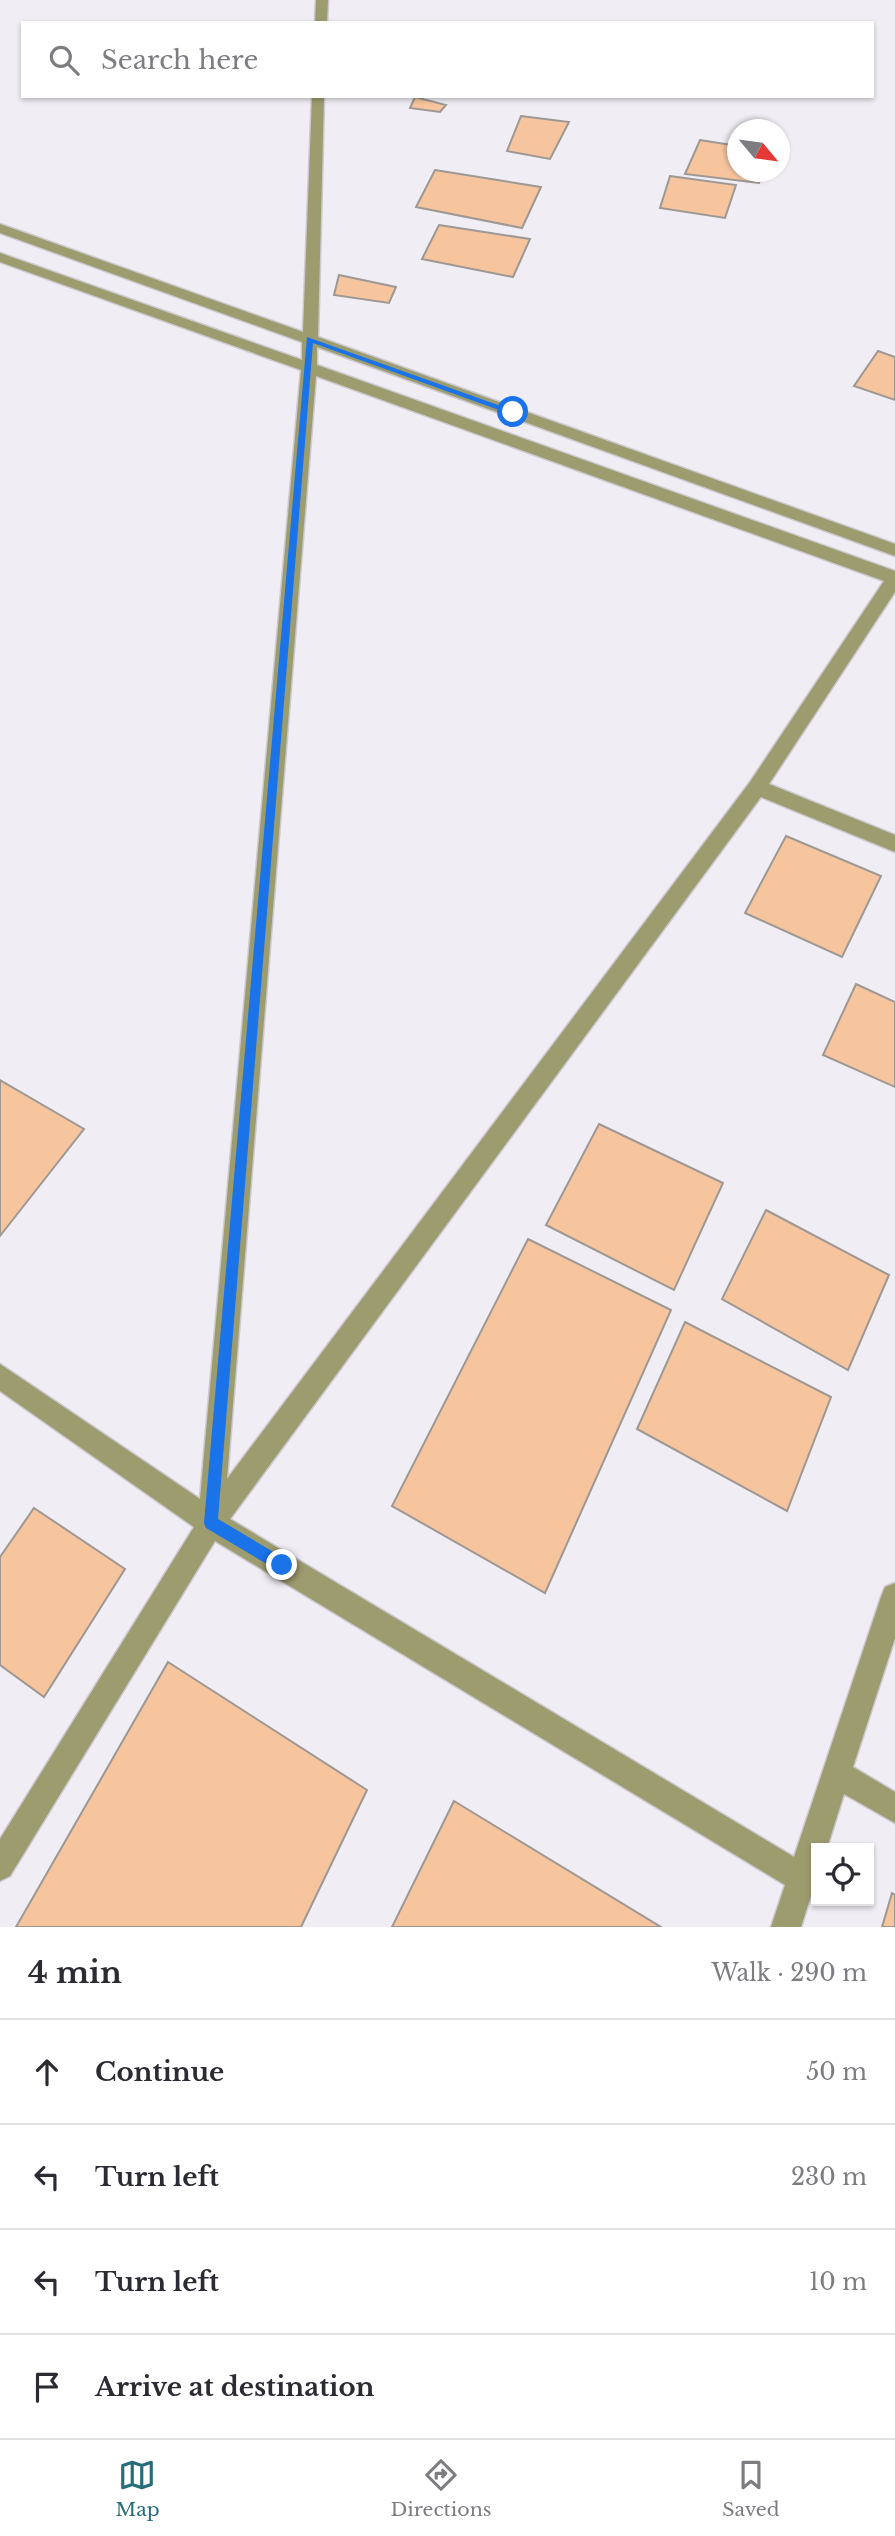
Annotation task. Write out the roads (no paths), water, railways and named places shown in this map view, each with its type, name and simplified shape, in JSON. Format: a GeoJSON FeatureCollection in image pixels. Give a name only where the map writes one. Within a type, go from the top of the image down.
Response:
{"type":"FeatureCollection","features":[{"type":"Feature","properties":{"kind":"street"},"geometry":{"type":"LineString","coordinates":[[321,21],[322,0]]}},
{"type":"Feature","properties":{"kind":"street"},"geometry":{"type":"LineString","coordinates":[[211,1523],[309,368],[318,98]]}},
{"type":"Feature","properties":{"kind":"street"},"geometry":{"type":"LineString","coordinates":[[0,228],[895,550]]}},
{"type":"Feature","properties":{"kind":"street"},"geometry":{"type":"LineString","coordinates":[[0,257],[895,578],[757,787],[211,1523],[0,1867]]}},
{"type":"Feature","properties":{"kind":"street"},"geometry":{"type":"LineString","coordinates":[[757,787],[895,844]]}},
{"type":"Feature","properties":{"kind":"street"},"geometry":{"type":"LineString","coordinates":[[0,1376],[211,1523],[802,1878]]}},
{"type":"Feature","properties":{"kind":"street"},"geometry":{"type":"LineString","coordinates":[[786,1927],[895,1597]]}},
{"type":"Feature","properties":{"kind":"street"},"geometry":{"type":"LineString","coordinates":[[837,1773],[895,1808]]}}]}
